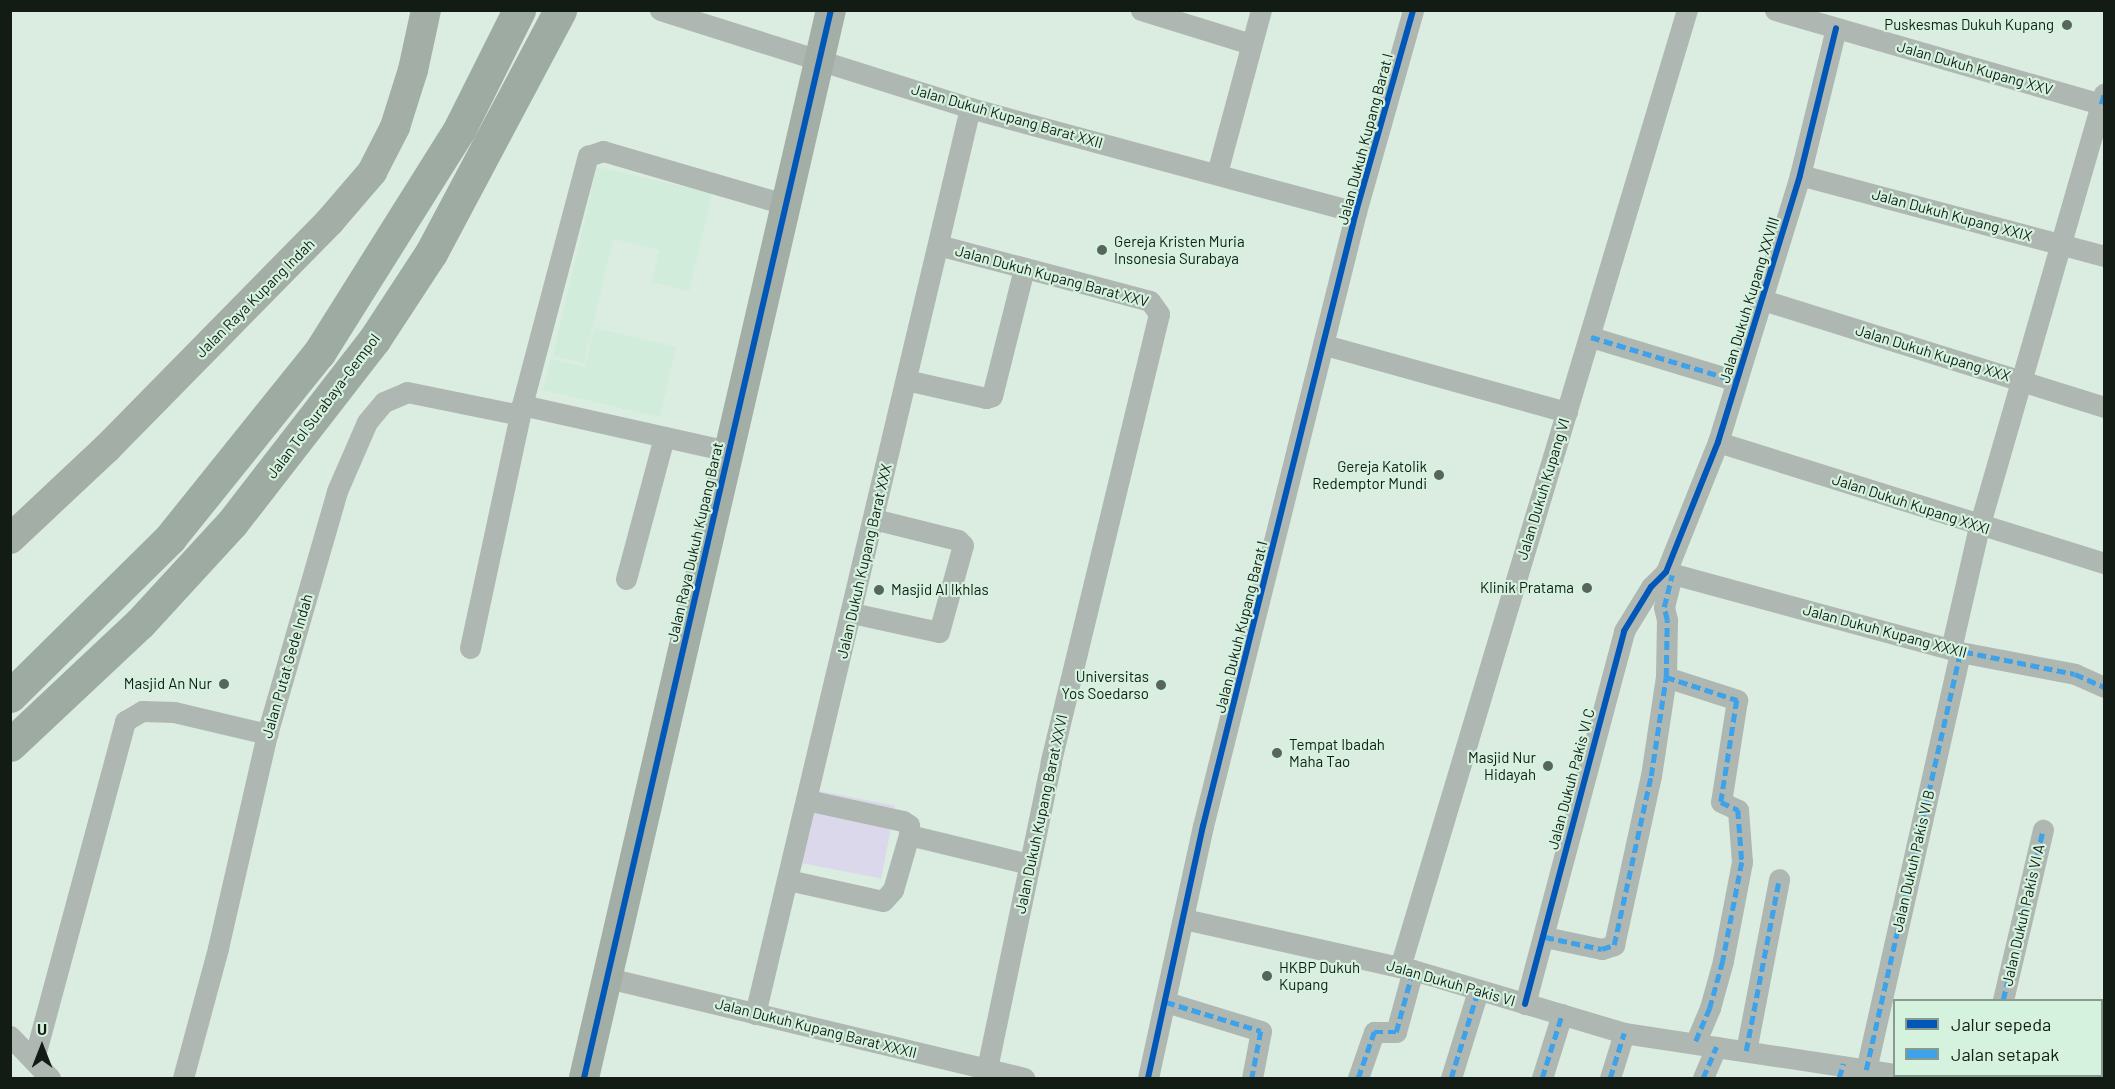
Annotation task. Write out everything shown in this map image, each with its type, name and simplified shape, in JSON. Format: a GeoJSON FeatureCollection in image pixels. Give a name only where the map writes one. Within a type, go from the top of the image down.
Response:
{"type":"FeatureCollection","features":[{"type":"Feature","properties":{"kind":"highway"},"geometry":{"type":"LineString","coordinates":[[10,696],[170,538],[319,353],[460,128],[519,10]]}},
{"type":"Feature","properties":{"kind":"highway","name":"Jalan Tol Surabaya–Gempol"},"geometry":{"type":"LineString","coordinates":[[10,745],[140,624],[232,523],[374,340],[431,253],[560,10]]}},
{"type":"Feature","properties":{"kind":"street","name":"Jalan Raya Kupang Indah"},"geometry":{"type":"LineString","coordinates":[[10,539],[107,448],[330,221],[372,172],[395,127],[413,70],[426,10]]}},
{"type":"Feature","properties":{"kind":"street","name":"Jalan Dukuh Kupang Barat XXII"},"geometry":{"type":"LineString","coordinates":[[660,10],[970,108],[1356,212]]}},
{"type":"Feature","properties":{"kind":"street","name":"Jalan Raya Dukuh Kupang Barat"},"geometry":{"type":"LineString","coordinates":[[584,1078],[788,205],[831,10]]}},
{"type":"Feature","properties":{"kind":"street"},"geometry":{"type":"LineString","coordinates":[[1141,10],[1251,44]]}},
{"type":"Feature","properties":{"kind":"street"},"geometry":{"type":"LineString","coordinates":[[1217,173],[1261,10]]}},
{"type":"Feature","properties":{"kind":"street","name":"Jalan Dukuh Kupang Barat I"},"geometry":{"type":"LineString","coordinates":[[1148,1078],[1203,826],[1325,345],[1356,212],[1413,10]]}},
{"type":"Feature","properties":{"kind":"street","name":"Jalan Dukuh Kupang VI"},"geometry":{"type":"LineString","coordinates":[[1358,1078],[1374,1032],[1396,1032],[1406,969],[1567,412],[1687,10]]}},
{"type":"Feature","properties":{"kind":"street","name":"Jalan Dukuh Kupang XXV"},"geometry":{"type":"LineString","coordinates":[[1775,10],[2103,101]]}},
{"type":"Feature","properties":{"kind":"street","name":"Jalan Dukuh Kupang XXVIII"},"geometry":{"type":"LineString","coordinates":[[1669,574],[1718,442],[1762,300],[1800,175],[1836,28]]}},
{"type":"Feature","properties":{"kind":"street","name":"Jalan Dukuh Pakis VI B"},"geometry":{"type":"LineString","coordinates":[[1866,1070],[1979,527],[2103,101]]}},
{"type":"Feature","properties":{"kind":"street","name":"Jalan Dukuh Kupang Barat XXX"},"geometry":{"type":"LineString","coordinates":[[755,1014],[970,108]]}},
{"type":"Feature","properties":{"kind":"street"},"geometry":{"type":"LineString","coordinates":[[470,648],[521,410],[588,156],[603,151],[788,205]]}},
{"type":"Feature","properties":{"kind":"street","name":"Jalan Dukuh Kupang XXIX"},"geometry":{"type":"LineString","coordinates":[[1800,175],[2104,256]]}},
{"type":"Feature","properties":{"kind":"street","name":"Jalan Dukuh Kupang Barat XXV"},"geometry":{"type":"LineString","coordinates":[[938,244],[1024,269],[1150,301],[1159,314]]}},
{"type":"Feature","properties":{"kind":"street"},"geometry":{"type":"LineString","coordinates":[[906,380],[986,398],[992,396],[1024,269]]}},
{"type":"Feature","properties":{"kind":"street","name":"Jalan Dukuh Kupang XXX"},"geometry":{"type":"LineString","coordinates":[[1762,300],[2104,406]]}},
{"type":"Feature","properties":{"kind":"street","name":"Jalan Dukuh Kupang Barat XXVI"},"geometry":{"type":"LineString","coordinates":[[987,1070],[1051,762],[1159,314]]}},
{"type":"Feature","properties":{"kind":"street"},"geometry":{"type":"LineString","coordinates":[[1591,337],[1737,381]]}},
{"type":"Feature","properties":{"kind":"street"},"geometry":{"type":"LineString","coordinates":[[1325,345],[1567,412]]}},
{"type":"Feature","properties":{"kind":"street","name":"Jalan Putat Gede Indah"},"geometry":{"type":"LineString","coordinates":[[183,1078],[218,948],[267,734],[337,490],[367,422],[384,402],[406,392],[664,436],[729,451]]}},
{"type":"Feature","properties":{"kind":"street"},"geometry":{"type":"LineString","coordinates":[[626,579],[664,436]]}},
{"type":"Feature","properties":{"kind":"street","name":"Jalan Dukuh Kupang XXXI"},"geometry":{"type":"LineString","coordinates":[[1718,442],[1979,527],[2104,563]]}},
{"type":"Feature","properties":{"kind":"street"},"geometry":{"type":"LineString","coordinates":[[852,613],[939,632],[963,545],[958,540],[874,519]]}},
{"type":"Feature","properties":{"kind":"street"},"geometry":{"type":"LineString","coordinates":[[1545,938],[1602,949],[1614,945],[1651,776],[1666,677],[1668,620],[1664,607],[1669,574]]}},
{"type":"Feature","properties":{"kind":"street","name":"Jalan Dukuh Kupang XXXII"},"geometry":{"type":"LineString","coordinates":[[1669,574],[1955,650],[2075,674],[2104,687]]}},
{"type":"Feature","properties":{"kind":"street","name":"Jalan Dukuh Pakis VI C"},"geometry":{"type":"LineString","coordinates":[[1525,1004],[1545,938],[1568,834],[1624,631],[1651,587],[1669,574]]}},
{"type":"Feature","properties":{"kind":"street"},"geometry":{"type":"LineString","coordinates":[[1666,677],[1737,700],[1721,802],[1738,810],[1742,862],[1723,961],[1710,1008],[1703,1078]]}},
{"type":"Feature","properties":{"kind":"street"},"geometry":{"type":"LineString","coordinates":[[34,1059],[125,721],[142,711],[174,712],[267,734]]}},
{"type":"Feature","properties":{"kind":"street"},"geometry":{"type":"LineString","coordinates":[[788,880],[883,901],[893,890],[909,835],[909,825],[903,821],[807,800]]}},
{"type":"Feature","properties":{"kind":"street","name":"Jalan Dukuh Pakis VI A"},"geometry":{"type":"LineString","coordinates":[[2003,999],[2043,830]]}},
{"type":"Feature","properties":{"kind":"street"},"geometry":{"type":"LineString","coordinates":[[909,835],[1029,864]]}},
{"type":"Feature","properties":{"kind":"street"},"geometry":{"type":"LineString","coordinates":[[1746,1051],[1779,879]]}},
{"type":"Feature","properties":{"kind":"street","name":"Jalan Dukuh Pakis VI"},"geometry":{"type":"LineString","coordinates":[[1184,919],[1406,969],[1624,1033],[1746,1051],[1841,1071],[1866,1070],[1893,1074]]}},
{"type":"Feature","properties":{"kind":"street","name":"Jalan Dukuh Kupang Barat XXXII"},"geometry":{"type":"LineString","coordinates":[[608,978],[1024,1078]]}},
{"type":"Feature","properties":{"kind":"street"},"geometry":{"type":"LineString","coordinates":[[1451,1078],[1478,990]]}},
{"type":"Feature","properties":{"kind":"street"},"geometry":{"type":"LineString","coordinates":[[1166,1002],[1261,1031],[1252,1078]]}},
{"type":"Feature","properties":{"kind":"street"},"geometry":{"type":"LineString","coordinates":[[1542,1078],[1562,1014]]}},
{"type":"Feature","properties":{"kind":"street"},"geometry":{"type":"LineString","coordinates":[[1610,1078],[1624,1033]]}},
{"type":"Feature","properties":{"kind":"street"},"geometry":{"type":"LineString","coordinates":[[10,1035],[50,1078]]}},
{"type":"Feature","properties":{"kind":"shaded area"},"geometry":{"type":"Polygon","coordinates":[[[597,167],[712,193],[689,291],[652,282],[660,250],[613,239],[584,363],[553,356],[597,167]]]}},
{"type":"Feature","properties":{"kind":"shaded area"},"geometry":{"type":"Polygon","coordinates":[[[594,328],[676,347],[660,417],[543,390],[550,359],[585,367],[594,328]]]}},
{"type":"Feature","properties":{"kind":"shaded area"},"geometry":{"type":"Polygon","coordinates":[[[804,788],[895,806],[881,878],[790,861],[804,788]]]}},
{"type":"Feature","properties":{"kind":"marked path"},"geometry":{"type":"LineString","coordinates":[[2101,104],[2104,94]]}},
{"type":"Feature","properties":{"kind":"marked path"},"geometry":{"type":"LineString","coordinates":[[1591,337],[1737,381]]}},
{"type":"Feature","properties":{"kind":"marked path"},"geometry":{"type":"LineString","coordinates":[[1545,937],[1602,949],[1614,945],[1651,776],[1666,677],[1667,620],[1664,607],[1672,575]]}},
{"type":"Feature","properties":{"kind":"marked path"},"geometry":{"type":"LineString","coordinates":[[1951,649],[2075,674],[2104,687]]}},
{"type":"Feature","properties":{"kind":"marked path"},"geometry":{"type":"LineString","coordinates":[[1866,1070],[1960,652]]}},
{"type":"Feature","properties":{"kind":"marked path"},"geometry":{"type":"LineString","coordinates":[[1666,677],[1737,700],[1721,802],[1738,810],[1742,862],[1723,961],[1710,1008],[1695,1043]]}},
{"type":"Feature","properties":{"kind":"marked path"},"geometry":{"type":"LineString","coordinates":[[2003,999],[2043,830]]}},
{"type":"Feature","properties":{"kind":"marked path"},"geometry":{"type":"LineString","coordinates":[[1746,1051],[1779,879]]}},
{"type":"Feature","properties":{"kind":"marked path"},"geometry":{"type":"LineString","coordinates":[[1358,1078],[1374,1032],[1396,1032],[1413,970]]}},
{"type":"Feature","properties":{"kind":"marked path"},"geometry":{"type":"LineString","coordinates":[[1451,1078],[1478,991]]}},
{"type":"Feature","properties":{"kind":"marked path"},"geometry":{"type":"LineString","coordinates":[[1166,1002],[1261,1031],[1252,1078]]}},
{"type":"Feature","properties":{"kind":"marked path"},"geometry":{"type":"LineString","coordinates":[[1542,1078],[1562,1014]]}},
{"type":"Feature","properties":{"kind":"marked path"},"geometry":{"type":"LineString","coordinates":[[2103,1034],[2104,1025]]}},
{"type":"Feature","properties":{"kind":"marked path"},"geometry":{"type":"LineString","coordinates":[[1610,1078],[1624,1033]]}},
{"type":"Feature","properties":{"kind":"marked path"},"geometry":{"type":"LineString","coordinates":[[1703,1078],[1716,1047]]}},
{"type":"Feature","properties":{"kind":"marked path"},"geometry":{"type":"LineString","coordinates":[[1839,1078],[1843,1064]]}},
{"type":"Feature","properties":{"kind":"cycle path"},"geometry":{"type":"LineString","coordinates":[[584,1078],[831,10]]}},
{"type":"Feature","properties":{"kind":"cycle path"},"geometry":{"type":"LineString","coordinates":[[1148,1078],[1203,826],[1356,212],[1413,10]]}},
{"type":"Feature","properties":{"kind":"cycle path"},"geometry":{"type":"LineString","coordinates":[[1525,1004],[1624,631],[1651,587],[1666,572],[1718,442],[1800,175],[1836,28]]}},
{"type":"Feature","properties":{"kind":"place","name":"Puskesmas Dukuh Kupang"},"geometry":{"type":"Point","coordinates":[2067,25]}},
{"type":"Feature","properties":{"kind":"place","name":"Gereja Kristen Muria Insonesia Surabaya"},"geometry":{"type":"Point","coordinates":[1102,250]}},
{"type":"Feature","properties":{"kind":"place","name":"Gereja Katolik Redemptor Mundi"},"geometry":{"type":"Point","coordinates":[1439,475]}},
{"type":"Feature","properties":{"kind":"place","name":"Klinik Pratama"},"geometry":{"type":"Point","coordinates":[1587,588]}},
{"type":"Feature","properties":{"kind":"place","name":"Masjid Al Ikhlas"},"geometry":{"type":"Point","coordinates":[879,590]}},
{"type":"Feature","properties":{"kind":"place","name":"Masjid An Nur"},"geometry":{"type":"Point","coordinates":[224,684]}},
{"type":"Feature","properties":{"kind":"place","name":"Universitas Yos Soedarso"},"geometry":{"type":"Point","coordinates":[1161,685]}},
{"type":"Feature","properties":{"kind":"place","name":"Tempat Ibadah Maha Tao"},"geometry":{"type":"Point","coordinates":[1277,753]}},
{"type":"Feature","properties":{"kind":"place","name":"Masjid Nur Hidayah"},"geometry":{"type":"Point","coordinates":[1548,766]}},
{"type":"Feature","properties":{"kind":"place","name":"HKBP Dukuh Kupang"},"geometry":{"type":"Point","coordinates":[1267,976]}}]}
